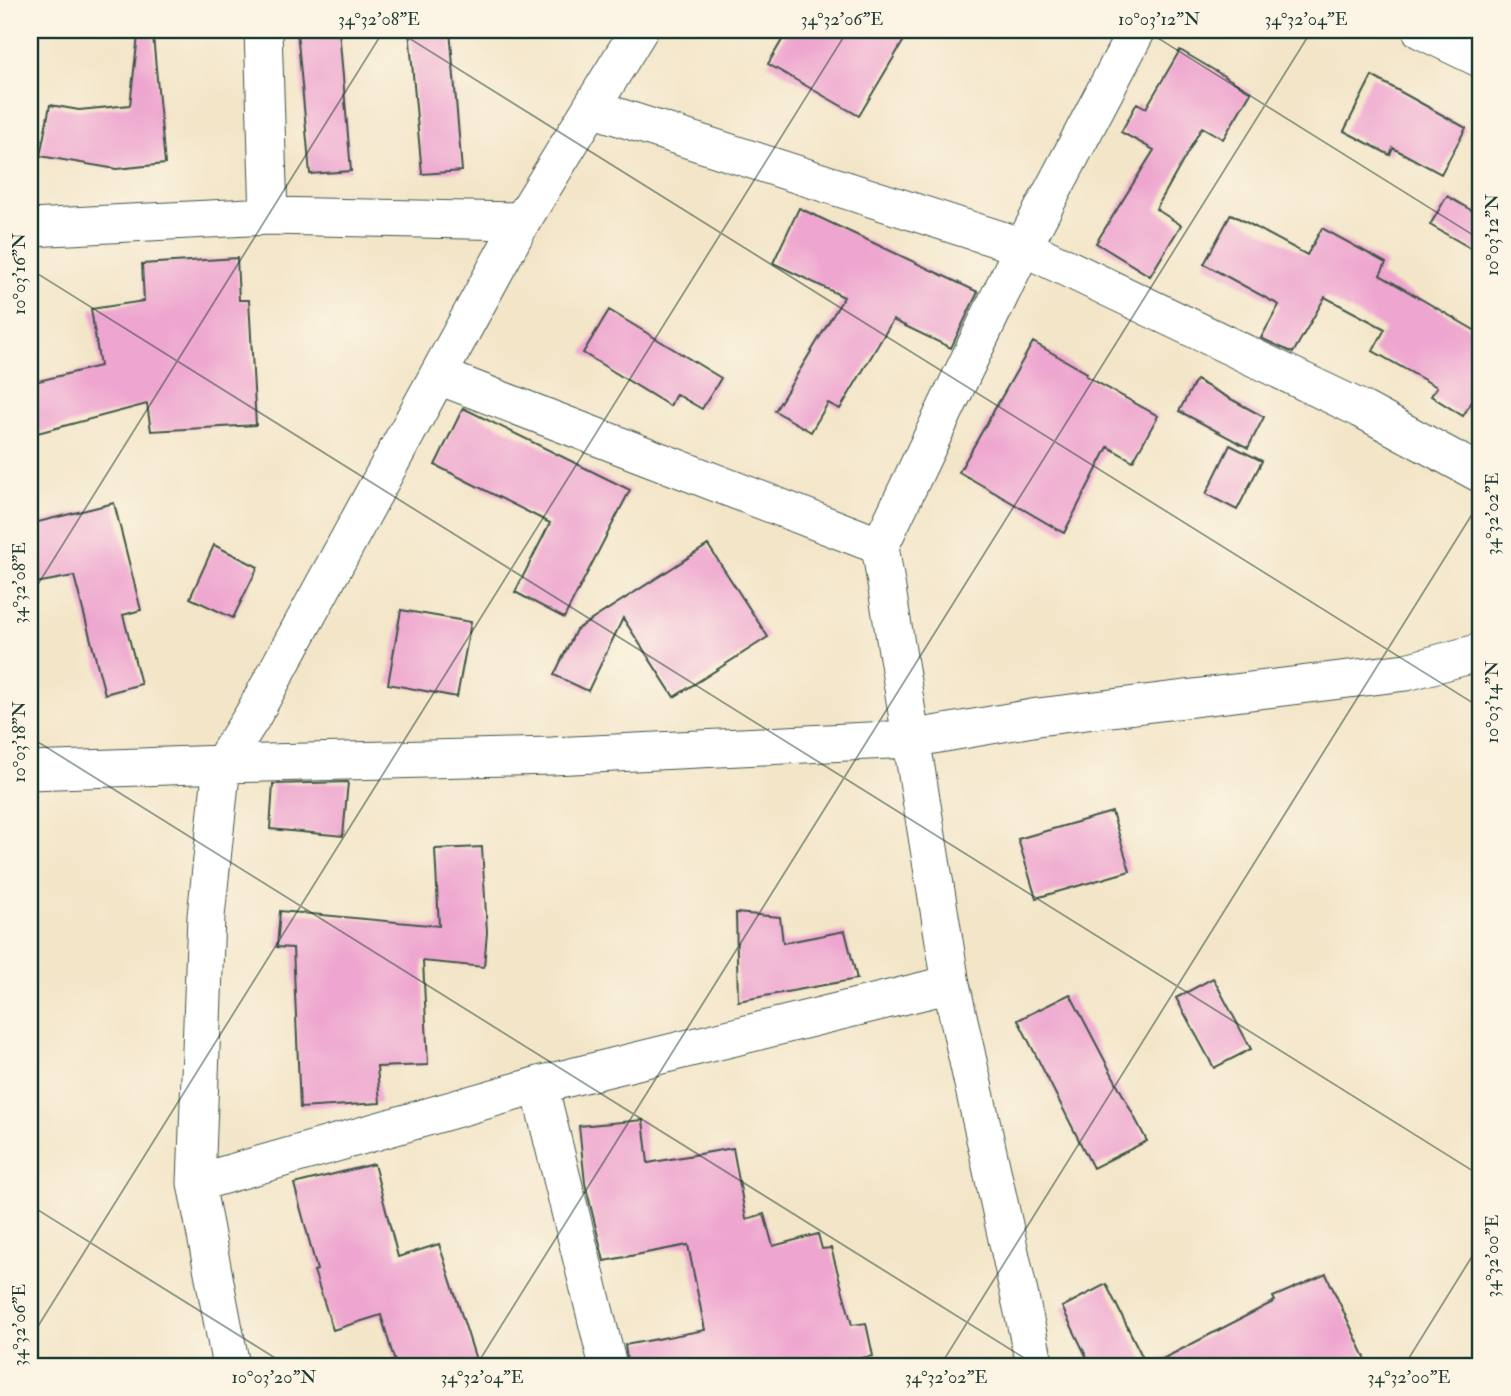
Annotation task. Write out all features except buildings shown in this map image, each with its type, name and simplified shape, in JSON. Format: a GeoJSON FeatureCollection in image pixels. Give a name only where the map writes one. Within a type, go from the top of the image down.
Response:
{"type":"FeatureCollection","features":[{"type":"Feature","properties":{"kind":"street"},"geometry":{"type":"LineString","coordinates":[[263,30],[269,216]]}},
{"type":"Feature","properties":{"kind":"street"},"geometry":{"type":"LineString","coordinates":[[231,1366],[197,1183],[206,916],[222,764],[252,717],[522,221],[639,30]]}},
{"type":"Feature","properties":{"kind":"street"},"geometry":{"type":"LineString","coordinates":[[1035,1366],[951,984],[880,546],[1023,247],[1137,30]]}},
{"type":"Feature","properties":{"kind":"street"},"geometry":{"type":"LineString","coordinates":[[1421,30],[1478,50]]}},
{"type":"Feature","properties":{"kind":"street"},"geometry":{"type":"LineString","coordinates":[[591,108],[1023,247],[1361,409],[1481,474]]}},
{"type":"Feature","properties":{"kind":"street"},"geometry":{"type":"LineString","coordinates":[[30,228],[269,216],[522,221]]}},
{"type":"Feature","properties":{"kind":"street"},"geometry":{"type":"LineString","coordinates":[[439,376],[880,546]]}},
{"type":"Feature","properties":{"kind":"street"},"geometry":{"type":"LineString","coordinates":[[30,771],[552,756],[910,739],[1038,717],[1406,672],[1481,652]]}},
{"type":"Feature","properties":{"kind":"street"},"geometry":{"type":"LineString","coordinates":[[197,1183],[539,1085],[951,984]]}},
{"type":"Feature","properties":{"kind":"street"},"geometry":{"type":"LineString","coordinates":[[539,1085],[608,1366]]}}]}
